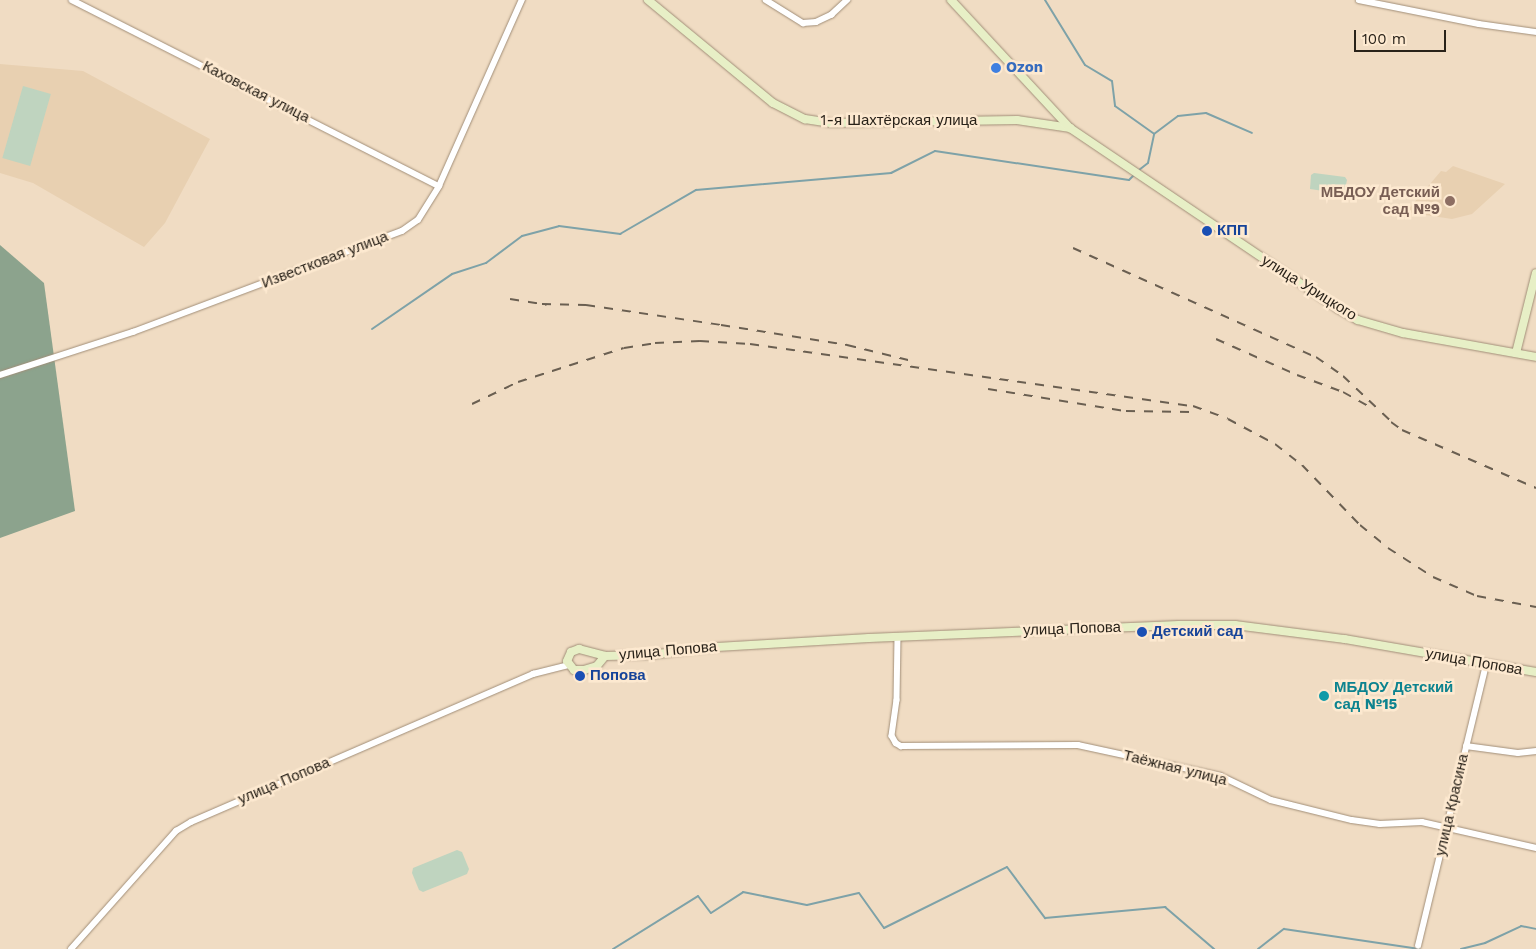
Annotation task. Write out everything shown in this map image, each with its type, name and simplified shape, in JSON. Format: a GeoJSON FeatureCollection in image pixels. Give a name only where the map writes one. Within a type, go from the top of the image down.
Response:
{"type":"FeatureCollection","features":[{"type":"Feature","properties":{"kind":"street","name":"Каховская улица"},"geometry":{"type":"LineString","coordinates":[[72,0],[439,186]]}},
{"type":"Feature","properties":{"kind":"street","name":"Известковая улица"},"geometry":{"type":"LineString","coordinates":[[0,375],[133,332],[402,230],[418,220],[439,186],[522,0]]}},
{"type":"Feature","properties":{"kind":"street","name":"1-я Шахтёрская улица"},"geometry":{"type":"LineString","coordinates":[[648,0],[773,103],[805,119],[831,123],[1017,120],[1070,128]]}},
{"type":"Feature","properties":{"kind":"street"},"geometry":{"type":"LineString","coordinates":[[766,0],[803,23],[816,22],[831,15],[847,0]]}},
{"type":"Feature","properties":{"kind":"street","name":"улица Урицкого"},"geometry":{"type":"LineString","coordinates":[[951,0],[1070,128],[1140,178],[1338,309],[1358,320],[1404,333],[1536,357]]}},
{"type":"Feature","properties":{"kind":"street"},"geometry":{"type":"LineString","coordinates":[[1359,0],[1479,24],[1536,32]]}},
{"type":"Feature","properties":{"kind":"street"},"geometry":{"type":"LineString","coordinates":[[1516,353],[1536,273]]}},
{"type":"Feature","properties":{"kind":"street","name":"улица Попова"},"geometry":{"type":"LineString","coordinates":[[605,656],[597,666],[584,670],[574,670],[568,664],[568,657],[575,650],[592,651],[605,656],[649,655],[717,647],[898,637],[1179,625],[1235,625],[1345,639],[1536,672]]}},
{"type":"Feature","properties":{"kind":"street","name":"Таёжная улица"},"geometry":{"type":"LineString","coordinates":[[898,637],[897,700],[892,736],[896,744],[902,746],[922,748],[1078,745],[1221,776],[1271,800],[1352,820],[1380,824],[1422,822],[1536,848]]}},
{"type":"Feature","properties":{"kind":"street","name":"улица Попова"},"geometry":{"type":"LineString","coordinates":[[71,949],[176,831],[191,822],[533,674],[568,664]]}},
{"type":"Feature","properties":{"kind":"street","name":"улица Красина"},"geometry":{"type":"LineString","coordinates":[[1418,946],[1486,664]]}},
{"type":"Feature","properties":{"kind":"street"},"geometry":{"type":"LineString","coordinates":[[1466,746],[1518,754],[1536,751]]}},
{"type":"Feature","properties":{"kind":"shaded area"},"geometry":{"type":"Polygon","coordinates":[[[0,64],[83,71],[210,139],[165,223],[144,247],[33,183],[0,173],[0,64]]]}},
{"type":"Feature","properties":{"kind":"shaded area","name":"МБДОУ Детский сад №9"},"geometry":{"type":"Polygon","coordinates":[[[1453,166],[1505,184],[1472,214],[1452,219],[1406,212],[1441,171],[1446,172],[1453,166]]]}},
{"type":"Feature","properties":{"kind":"green space"},"geometry":{"type":"Polygon","coordinates":[[[23,86],[51,94],[30,166],[2,158],[23,86]]]}},
{"type":"Feature","properties":{"kind":"green space"},"geometry":{"type":"Polygon","coordinates":[[[1314,173],[1345,177],[1347,180],[1344,194],[1310,189],[1311,175],[1314,173]]]}},
{"type":"Feature","properties":{"kind":"green space"},"geometry":{"type":"Polygon","coordinates":[[[0,245],[44,283],[75,511],[0,538],[0,245]]]}},
{"type":"Feature","properties":{"kind":"green space"},"geometry":{"type":"Polygon","coordinates":[[[457,850],[462,852],[469,869],[467,874],[423,892],[419,890],[412,873],[413,868],[457,850]]]}},
{"type":"Feature","properties":{"kind":"waterway"},"geometry":{"type":"LineString","coordinates":[[1045,0],[1085,65],[1112,81],[1115,106],[1153,133]]}},
{"type":"Feature","properties":{"kind":"waterway"},"geometry":{"type":"LineString","coordinates":[[1139,170],[1148,163],[1154,134],[1178,116],[1206,113],[1252,133]]}},
{"type":"Feature","properties":{"kind":"waterway"},"geometry":{"type":"LineString","coordinates":[[372,329],[452,274],[486,263],[522,236],[559,226],[620,234],[696,190],[891,173],[935,151],[1129,180],[1134,175]]}},
{"type":"Feature","properties":{"kind":"waterway"},"geometry":{"type":"LineString","coordinates":[[613,949],[698,896],[711,913],[743,892],[807,905],[859,893],[884,928],[1007,867],[1045,918],[1165,907],[1214,949]]}},
{"type":"Feature","properties":{"kind":"waterway"},"geometry":{"type":"LineString","coordinates":[[1461,949],[1485,943],[1521,926],[1536,929]]}},
{"type":"Feature","properties":{"kind":"waterway"},"geometry":{"type":"LineString","coordinates":[[1258,949],[1284,929],[1420,949]]}},
{"type":"Feature","properties":{"kind":"railway"},"geometry":{"type":"LineString","coordinates":[[1073,248],[1316,357],[1343,376],[1395,425]]}},
{"type":"Feature","properties":{"kind":"railway"},"geometry":{"type":"LineString","coordinates":[[510,299],[547,305]]}},
{"type":"Feature","properties":{"kind":"railway"},"geometry":{"type":"LineString","coordinates":[[542,304],[586,305],[721,325],[847,345],[912,361]]}},
{"type":"Feature","properties":{"kind":"railway"},"geometry":{"type":"LineString","coordinates":[[1216,339],[1297,375],[1343,392],[1368,406]]}},
{"type":"Feature","properties":{"kind":"railway"},"geometry":{"type":"LineString","coordinates":[[472,404],[518,382],[624,348],[655,343],[700,341],[750,344],[1193,406],[1228,419],[1275,444],[1302,465],[1360,525],[1388,548],[1433,577],[1477,596],[1536,607]]}},
{"type":"Feature","properties":{"kind":"railway"},"geometry":{"type":"LineString","coordinates":[[988,389],[1126,411],[1191,412]]}},
{"type":"Feature","properties":{"kind":"railway"},"geometry":{"type":"LineString","coordinates":[[1391,422],[1402,430],[1536,488]]}},
{"type":"Feature","properties":{"kind":"place","name":"Ozon"},"geometry":{"type":"Point","coordinates":[996,68]}},
{"type":"Feature","properties":{"kind":"place","name":"МБДОУ Детский сад №9"},"geometry":{"type":"Point","coordinates":[1450,201]}},
{"type":"Feature","properties":{"kind":"place","name":"КПП"},"geometry":{"type":"Point","coordinates":[1207,231]}},
{"type":"Feature","properties":{"kind":"place","name":"Детский сад"},"geometry":{"type":"Point","coordinates":[1142,632]}},
{"type":"Feature","properties":{"kind":"place","name":"Попова"},"geometry":{"type":"Point","coordinates":[580,676]}},
{"type":"Feature","properties":{"kind":"place","name":"МБДОУ Детский сад №15"},"geometry":{"type":"Point","coordinates":[1324,696]}}]}
